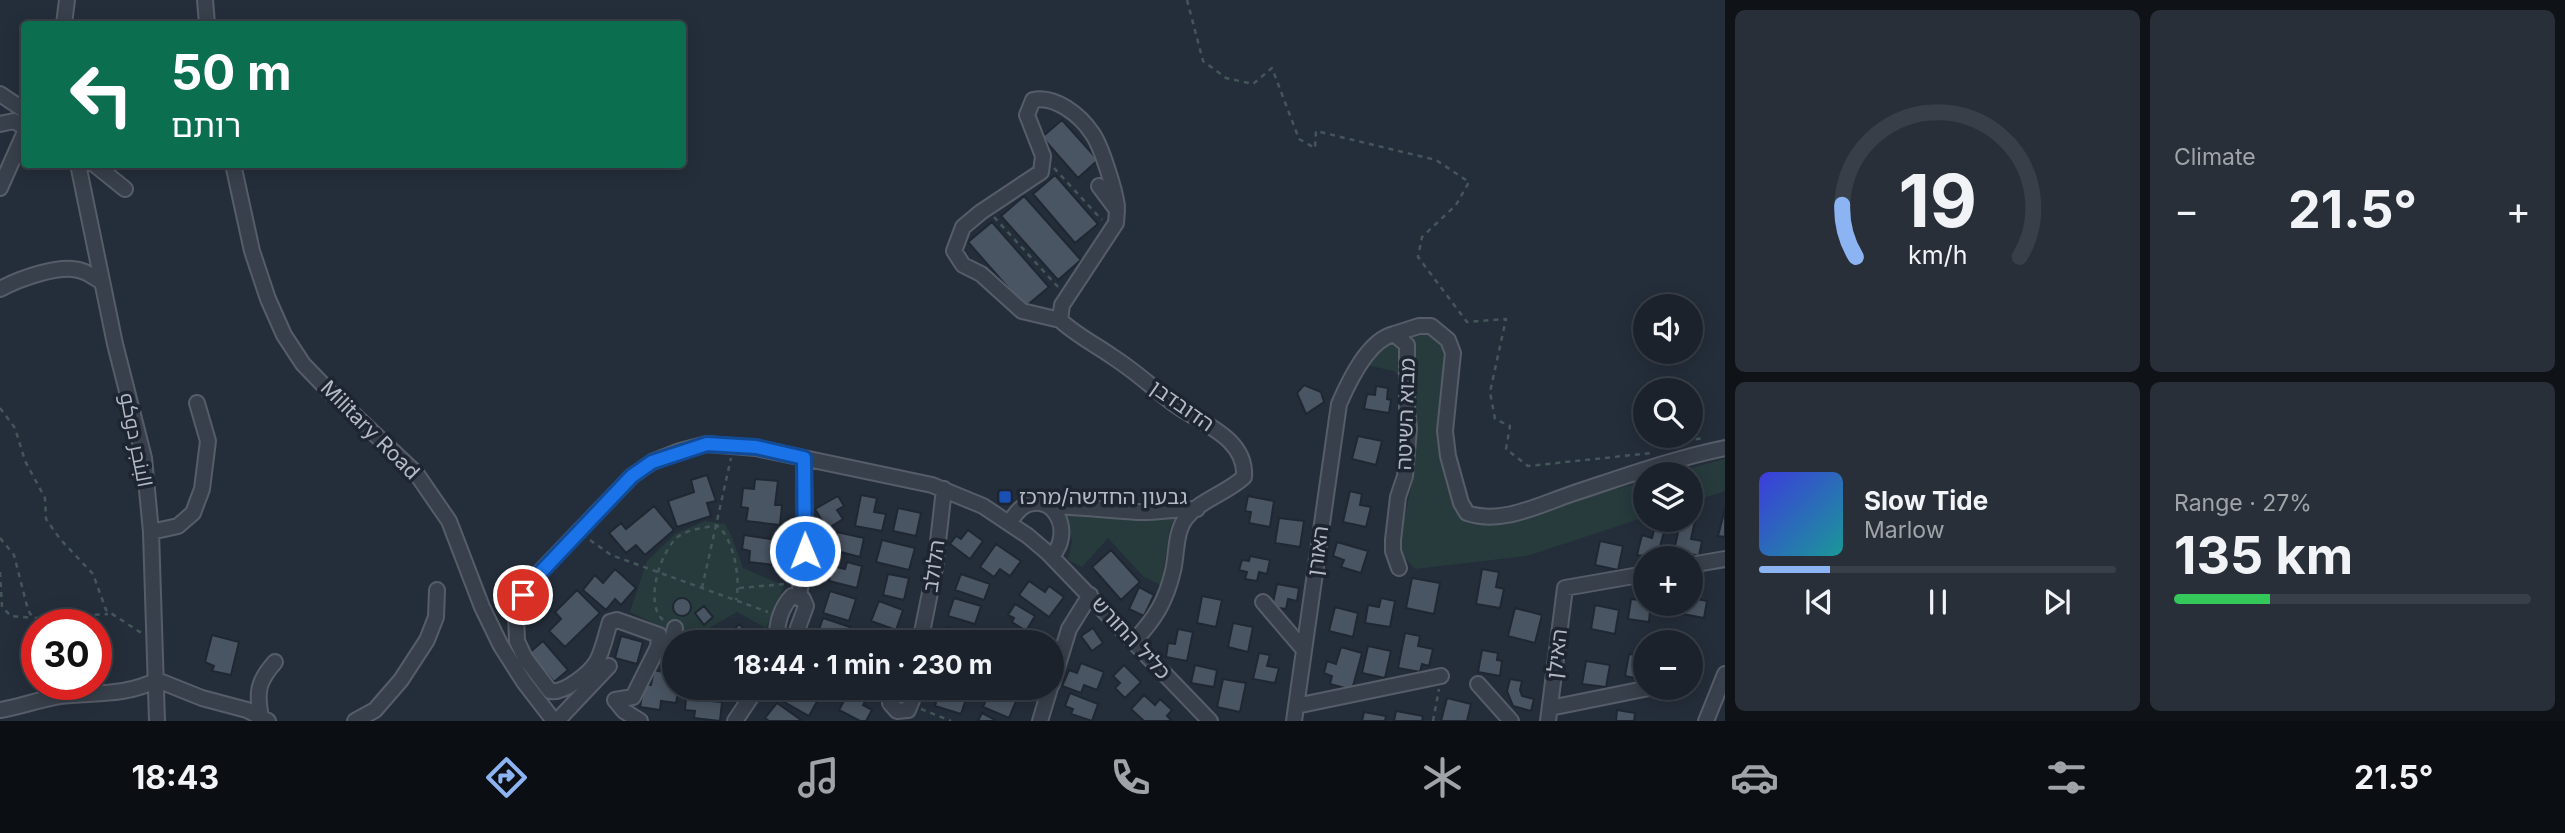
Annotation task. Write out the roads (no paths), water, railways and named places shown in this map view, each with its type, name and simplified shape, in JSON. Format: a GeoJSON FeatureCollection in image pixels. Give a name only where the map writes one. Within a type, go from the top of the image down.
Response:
{"type":"FeatureCollection","features":[{"type":"Feature","properties":{"kind":"street"},"geometry":{"type":"LineString","coordinates":[[64,21],[67,0]]}},
{"type":"Feature","properties":{"kind":"street"},"geometry":{"type":"LineString","coordinates":[[205,0],[207,21]]}},
{"type":"Feature","properties":{"kind":"street"},"geometry":{"type":"LineString","coordinates":[[0,94],[21,108]]}},
{"type":"Feature","properties":{"kind":"street"},"geometry":{"type":"LineString","coordinates":[[1041,98],[1054,101],[1074,113],[1093,134],[1117,210],[1116,223],[1112,230],[1062,304],[1060,320],[1022,311],[981,274],[963,265],[954,251],[963,228],[981,212],[1041,172],[1043,156],[1027,116],[1033,100],[1041,98]]}},
{"type":"Feature","properties":{"kind":"street"},"geometry":{"type":"LineString","coordinates":[[0,124],[14,121],[21,125]]}},
{"type":"Feature","properties":{"kind":"street"},"geometry":{"type":"LineString","coordinates":[[0,188],[21,141]]}},
{"type":"Feature","properties":{"kind":"street","name":"البنجر دوكو"},"geometry":{"type":"LineString","coordinates":[[79,168],[115,344],[144,458],[151,532],[158,680],[157,721]]}},
{"type":"Feature","properties":{"kind":"street"},"geometry":{"type":"LineString","coordinates":[[99,168],[125,189]]}},
{"type":"Feature","properties":{"kind":"street","name":"Military Road"},"geometry":{"type":"LineString","coordinates":[[234,168],[252,251],[268,299],[284,335],[303,364],[416,473],[449,521],[482,607],[501,646],[524,682],[559,719]]}},
{"type":"Feature","properties":{"kind":"street"},"geometry":{"type":"LineString","coordinates":[[1099,186],[1117,210]]}},
{"type":"Feature","properties":{"kind":"street"},"geometry":{"type":"LineString","coordinates":[[0,289],[25,276],[56,270],[80,270],[102,282]]}},
{"type":"Feature","properties":{"kind":"street","name":"הדובדבן"},"geometry":{"type":"LineString","coordinates":[[1060,320],[1189,414],[1221,433],[1243,459],[1244,477],[1197,509],[1187,517],[1181,527],[1174,569],[1160,608],[1153,621],[1134,641]]}},
{"type":"Feature","properties":{"kind":"street"},"geometry":{"type":"LineString","coordinates":[[1394,334],[1419,326],[1431,326],[1448,340],[1453,353],[1445,432],[1448,456],[1461,503],[1467,513],[1490,516],[1523,511],[1725,448]]}},
{"type":"Feature","properties":{"kind":"street","name":"מבוא השיטה"},"geometry":{"type":"LineString","coordinates":[[1348,382],[1376,342],[1394,334],[1407,345],[1406,408],[1409,428],[1405,476],[1398,496],[1393,540],[1399,568]]}},
{"type":"Feature","properties":{"kind":"street","name":"האורן"},"geometry":{"type":"LineString","coordinates":[[1295,714],[1336,417],[1348,382]]}},
{"type":"Feature","properties":{"kind":"street"},"geometry":{"type":"LineString","coordinates":[[151,532],[178,526],[193,513],[202,489],[208,441],[197,403]]}},
{"type":"Feature","properties":{"kind":"street","name":"כליל החורש"},"geometry":{"type":"LineString","coordinates":[[658,647],[659,635],[617,620],[610,622],[596,662],[570,686],[557,693],[550,691],[525,658],[517,641],[516,615],[523,595],[540,573],[632,476],[652,462],[707,444],[734,445],[907,479],[944,489],[983,506],[1052,557],[1134,641],[1195,715],[1210,721]]}},
{"type":"Feature","properties":{"kind":"street"},"geometry":{"type":"LineString","coordinates":[[797,630],[806,606],[801,590],[805,551],[804,458]]}},
{"type":"Feature","properties":{"kind":"street","name":"הלולב"},"geometry":{"type":"LineString","coordinates":[[922,630],[935,568],[944,489]]}},
{"type":"Feature","properties":{"kind":"street"},"geometry":{"type":"LineString","coordinates":[[1009,523],[1026,504],[1038,503],[1137,512],[1173,508],[1197,509]]}},
{"type":"Feature","properties":{"kind":"street"},"geometry":{"type":"LineString","coordinates":[[1050,506],[1059,516],[1060,530],[1060,541],[1052,557]]}},
{"type":"Feature","properties":{"kind":"street"},"geometry":{"type":"LineString","coordinates":[[1703,563],[1725,559]]}},
{"type":"Feature","properties":{"kind":"street","name":"האילן"},"geometry":{"type":"LineString","coordinates":[[1549,715],[1565,588],[1633,575]]}},
{"type":"Feature","properties":{"kind":"street"},"geometry":{"type":"LineString","coordinates":[[355,721],[375,710],[401,680],[427,640],[436,617],[437,590]]}},
{"type":"Feature","properties":{"kind":"street"},"geometry":{"type":"LineString","coordinates":[[777,630],[786,602],[801,590]]}},
{"type":"Feature","properties":{"kind":"street"},"geometry":{"type":"LineString","coordinates":[[1064,645],[1069,629],[1090,594]]}},
{"type":"Feature","properties":{"kind":"street"},"geometry":{"type":"LineString","coordinates":[[1263,602],[1304,650]]}},
{"type":"Feature","properties":{"kind":"street"},"geometry":{"type":"LineString","coordinates":[[640,721],[624,711],[615,700],[633,697],[658,647],[671,644],[675,628]]}},
{"type":"Feature","properties":{"kind":"street"},"geometry":{"type":"LineString","coordinates":[[265,719],[257,698],[263,675],[275,662]]}},
{"type":"Feature","properties":{"kind":"street"},"geometry":{"type":"LineString","coordinates":[[559,719],[609,666]]}},
{"type":"Feature","properties":{"kind":"street"},"geometry":{"type":"LineString","coordinates":[[1706,721],[1725,674]]}},
{"type":"Feature","properties":{"kind":"street"},"geometry":{"type":"LineString","coordinates":[[1295,714],[1441,676]]}},
{"type":"Feature","properties":{"kind":"street"},"geometry":{"type":"LineString","coordinates":[[0,710],[58,696],[117,693],[142,688],[158,680],[202,698],[247,710],[265,719]]}},
{"type":"Feature","properties":{"kind":"street"},"geometry":{"type":"LineString","coordinates":[[1478,684],[1511,721]]}},
{"type":"Feature","properties":{"kind":"street"},"geometry":{"type":"LineString","coordinates":[[1549,715],[1633,692]]}},
{"type":"Feature","properties":{"kind":"street"},"geometry":{"type":"LineString","coordinates":[[735,721],[749,700]]}},
{"type":"Feature","properties":{"kind":"street"},"geometry":{"type":"LineString","coordinates":[[895,716],[908,710],[913,700]]}},
{"type":"Feature","properties":{"kind":"street"},"geometry":{"type":"LineString","coordinates":[[1040,721],[1047,700]]}},
{"type":"Feature","properties":{"kind":"place","name":"גבעון החדשה/מרכז"},"geometry":{"type":"Point","coordinates":[1005,497]}}]}
